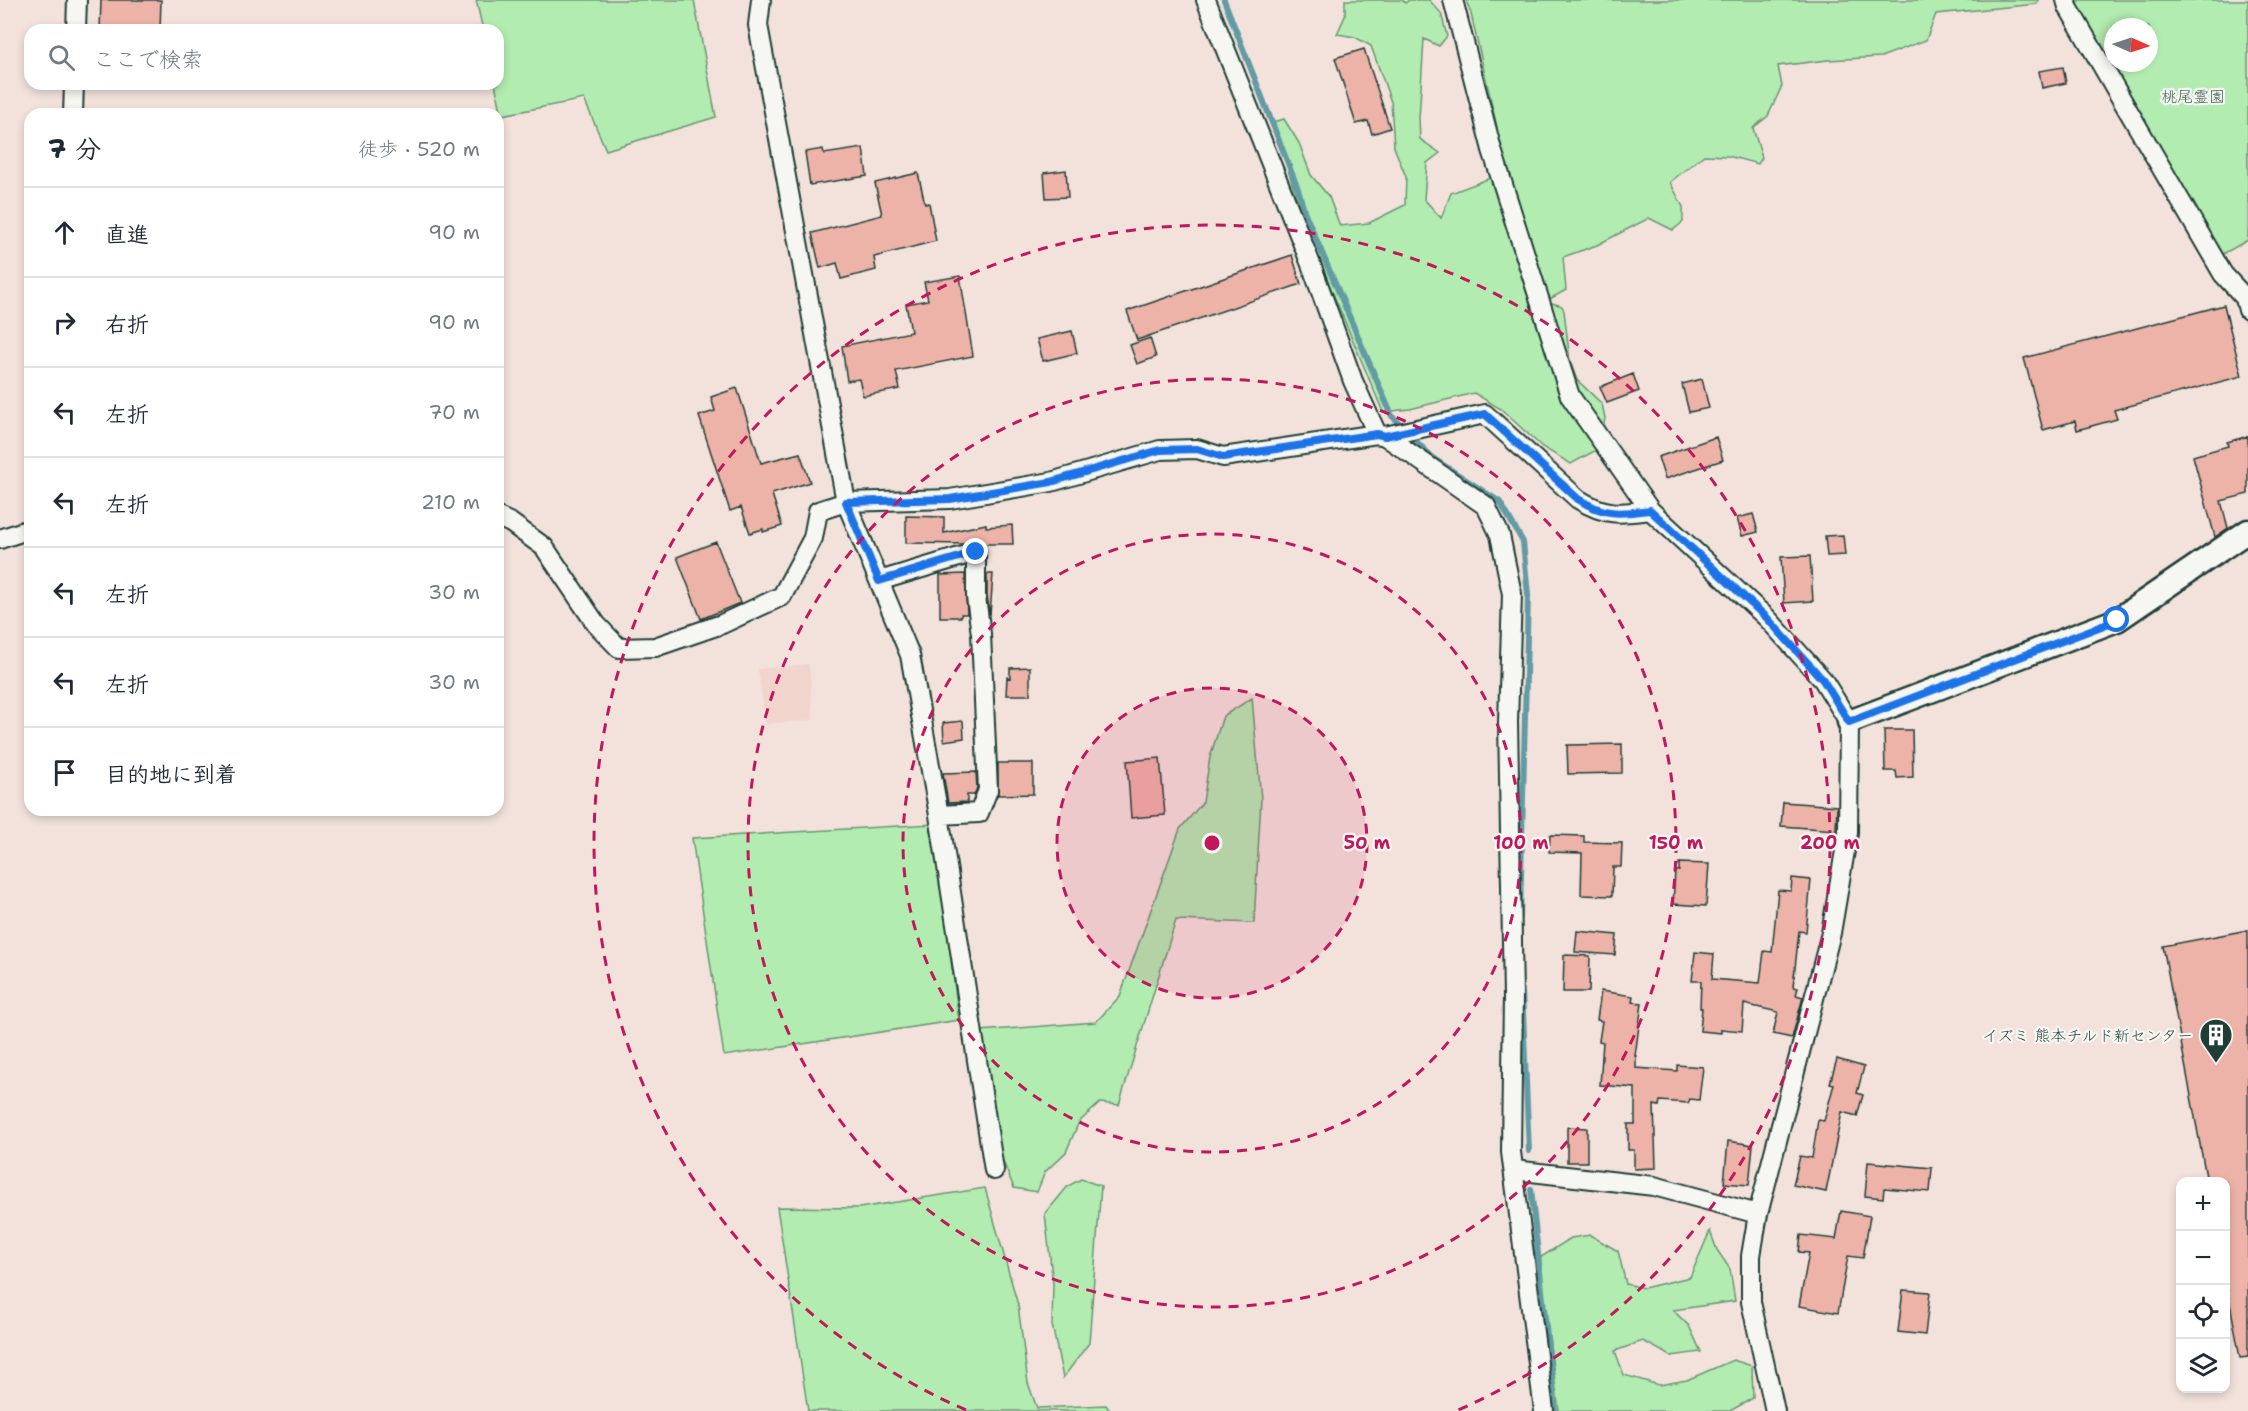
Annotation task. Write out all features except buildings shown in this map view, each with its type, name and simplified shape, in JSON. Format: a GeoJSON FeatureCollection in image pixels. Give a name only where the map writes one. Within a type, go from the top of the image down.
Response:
{"type":"FeatureCollection","features":[{"type":"Feature","properties":{"kind":"street"},"geometry":{"type":"LineString","coordinates":[[76,24],[77,0]]}},
{"type":"Feature","properties":{"kind":"street"},"geometry":{"type":"LineString","coordinates":[[761,0],[758,25],[846,502],[910,655],[939,815],[994,1170]]}},
{"type":"Feature","properties":{"kind":"street"},"geometry":{"type":"LineString","coordinates":[[1206,0],[1312,267],[1353,381],[1381,435],[1486,506],[1500,535],[1512,594],[1508,722],[1513,996],[1511,1152],[1544,1411]]}},
{"type":"Feature","properties":{"kind":"street"},"geometry":{"type":"LineString","coordinates":[[1453,0],[1492,150],[1570,396],[1650,510],[1767,618],[1823,680],[1849,722],[1848,833],[1831,933],[1758,1214],[1751,1256],[1751,1302],[1774,1411]]}},
{"type":"Feature","properties":{"kind":"street"},"geometry":{"type":"LineString","coordinates":[[2066,0],[2223,274],[2245,298],[2248,310]]}},
{"type":"Feature","properties":{"kind":"street"},"geometry":{"type":"LineString","coordinates":[[73,108],[74,90]]}},
{"type":"Feature","properties":{"kind":"street"},"geometry":{"type":"LineString","coordinates":[[504,520],[544,548],[596,624],[619,648],[656,647],[722,624],[782,596],[813,538],[818,511],[846,502],[961,497],[1051,482],[1160,450],[1197,449],[1223,457],[1381,435],[1485,414],[1578,499],[1594,510],[1614,515],[1650,510]]}},
{"type":"Feature","properties":{"kind":"street"},"geometry":{"type":"LineString","coordinates":[[0,539],[24,531]]}},
{"type":"Feature","properties":{"kind":"street"},"geometry":{"type":"LineString","coordinates":[[1849,722],[2117,620],[2248,531]]}},
{"type":"Feature","properties":{"kind":"street"},"geometry":{"type":"LineString","coordinates":[[879,581],[976,552],[976,597],[981,634],[988,790],[979,813],[939,815]]}},
{"type":"Feature","properties":{"kind":"street"},"geometry":{"type":"LineString","coordinates":[[1514,1170],[1654,1186],[1758,1214]]}},
{"type":"Feature","properties":{"kind":"shaded area"},"geometry":{"type":"Polygon","coordinates":[[[809,664],[813,720],[766,724],[758,669],[809,664]]]}},
{"type":"Feature","properties":{"kind":"green space"},"geometry":{"type":"Polygon","coordinates":[[[476,0],[694,0],[716,117],[606,150],[584,99],[504,115],[504,108],[500,108],[496,90],[504,90],[504,24],[482,24],[476,0]]]}},
{"type":"Feature","properties":{"kind":"green space"},"geometry":{"type":"Polygon","coordinates":[[[1345,0],[1402,0],[1405,3],[1409,0],[1429,0],[1441,13],[1447,36],[1439,46],[1424,39],[1419,119],[1420,139],[1440,153],[1427,163],[1424,199],[1441,218],[1451,193],[1493,177],[1497,127],[1466,0],[2038,0],[2037,4],[1936,14],[1926,40],[1881,57],[1778,66],[1782,86],[1768,116],[1753,128],[1762,158],[1758,164],[1728,156],[1704,155],[1670,182],[1683,207],[1683,222],[1673,230],[1649,218],[1597,245],[1563,257],[1566,290],[1546,301],[1562,306],[1570,361],[1577,380],[1602,404],[1605,418],[1600,448],[1571,464],[1542,447],[1501,409],[1474,393],[1410,409],[1383,412],[1305,227],[1274,122],[1284,119],[1299,143],[1311,175],[1329,197],[1340,226],[1369,223],[1405,205],[1406,177],[1394,147],[1391,102],[1371,46],[1355,37],[1337,34],[1345,16],[1345,0]]]}},
{"type":"Feature","properties":{"kind":"green space","name":"桃尾霊園"},"geometry":{"type":"Polygon","coordinates":[[[2079,0],[2248,0],[2248,240],[2223,254],[2114,72],[2158,72],[2158,18],[2104,18],[2104,55],[2077,10],[2079,0]]]}},
{"type":"Feature","properties":{"kind":"green space"},"geometry":{"type":"Polygon","coordinates":[[[1252,698],[1261,799],[1254,923],[1176,920],[1119,1105],[1100,1103],[1079,1122],[1066,1152],[1045,1172],[1037,1192],[1014,1188],[999,1152],[980,1031],[1096,1022],[1120,996],[1180,829],[1203,802],[1210,757],[1223,716],[1252,698]]]}},
{"type":"Feature","properties":{"kind":"green space"},"geometry":{"type":"Polygon","coordinates":[[[933,824],[959,1020],[724,1056],[692,838],[933,824]]]}},
{"type":"Feature","properties":{"kind":"green space"},"geometry":{"type":"Polygon","coordinates":[[[1081,1179],[1101,1186],[1089,1343],[1063,1378],[1052,1325],[1053,1284],[1045,1214],[1068,1186],[1081,1179]]]}},
{"type":"Feature","properties":{"kind":"green space"},"geometry":{"type":"Polygon","coordinates":[[[985,1188],[1018,1305],[1028,1383],[1037,1408],[1106,1405],[1110,1411],[808,1411],[777,1207],[859,1208],[985,1188]]]}},
{"type":"Feature","properties":{"kind":"green space"},"geometry":{"type":"Polygon","coordinates":[[[1710,1231],[1717,1250],[1730,1269],[1735,1301],[1673,1310],[1689,1326],[1701,1352],[1671,1356],[1643,1341],[1615,1351],[1624,1375],[1659,1385],[1687,1380],[1733,1360],[1752,1366],[1753,1398],[1730,1411],[1559,1411],[1538,1259],[1571,1238],[1590,1235],[1618,1251],[1626,1284],[1644,1288],[1690,1277],[1710,1231]]]}},
{"type":"Feature","properties":{"kind":"waterway"},"geometry":{"type":"LineString","coordinates":[[1224,0],[1298,189],[1304,211],[1392,416],[1398,422]]}},
{"type":"Feature","properties":{"kind":"waterway"},"geometry":{"type":"LineString","coordinates":[[1414,439],[1434,459],[1500,502],[1523,542],[1528,595],[1520,917]]}},
{"type":"Feature","properties":{"kind":"waterway"},"geometry":{"type":"LineString","coordinates":[[1522,990],[1529,1151]]}},
{"type":"Feature","properties":{"kind":"waterway"},"geometry":{"type":"LineString","coordinates":[[1531,1189],[1555,1411]]}},
{"type":"Feature","properties":{"kind":"place","name":"イズミ 熊本チルド新センター"},"geometry":{"type":"Point","coordinates":[2216,1064]}},
{"type":"Feature","properties":{"kind":"route"},"geometry":{"type":"LineString","coordinates":[[976,552],[879,581],[846,502],[950,499],[1051,482],[1160,450],[1197,449],[1223,457],[1377,434],[1385,436],[1485,414],[1578,499],[1594,510],[1614,515],[1650,510],[1767,618],[1823,680],[1849,722],[2117,620]]}}]}
